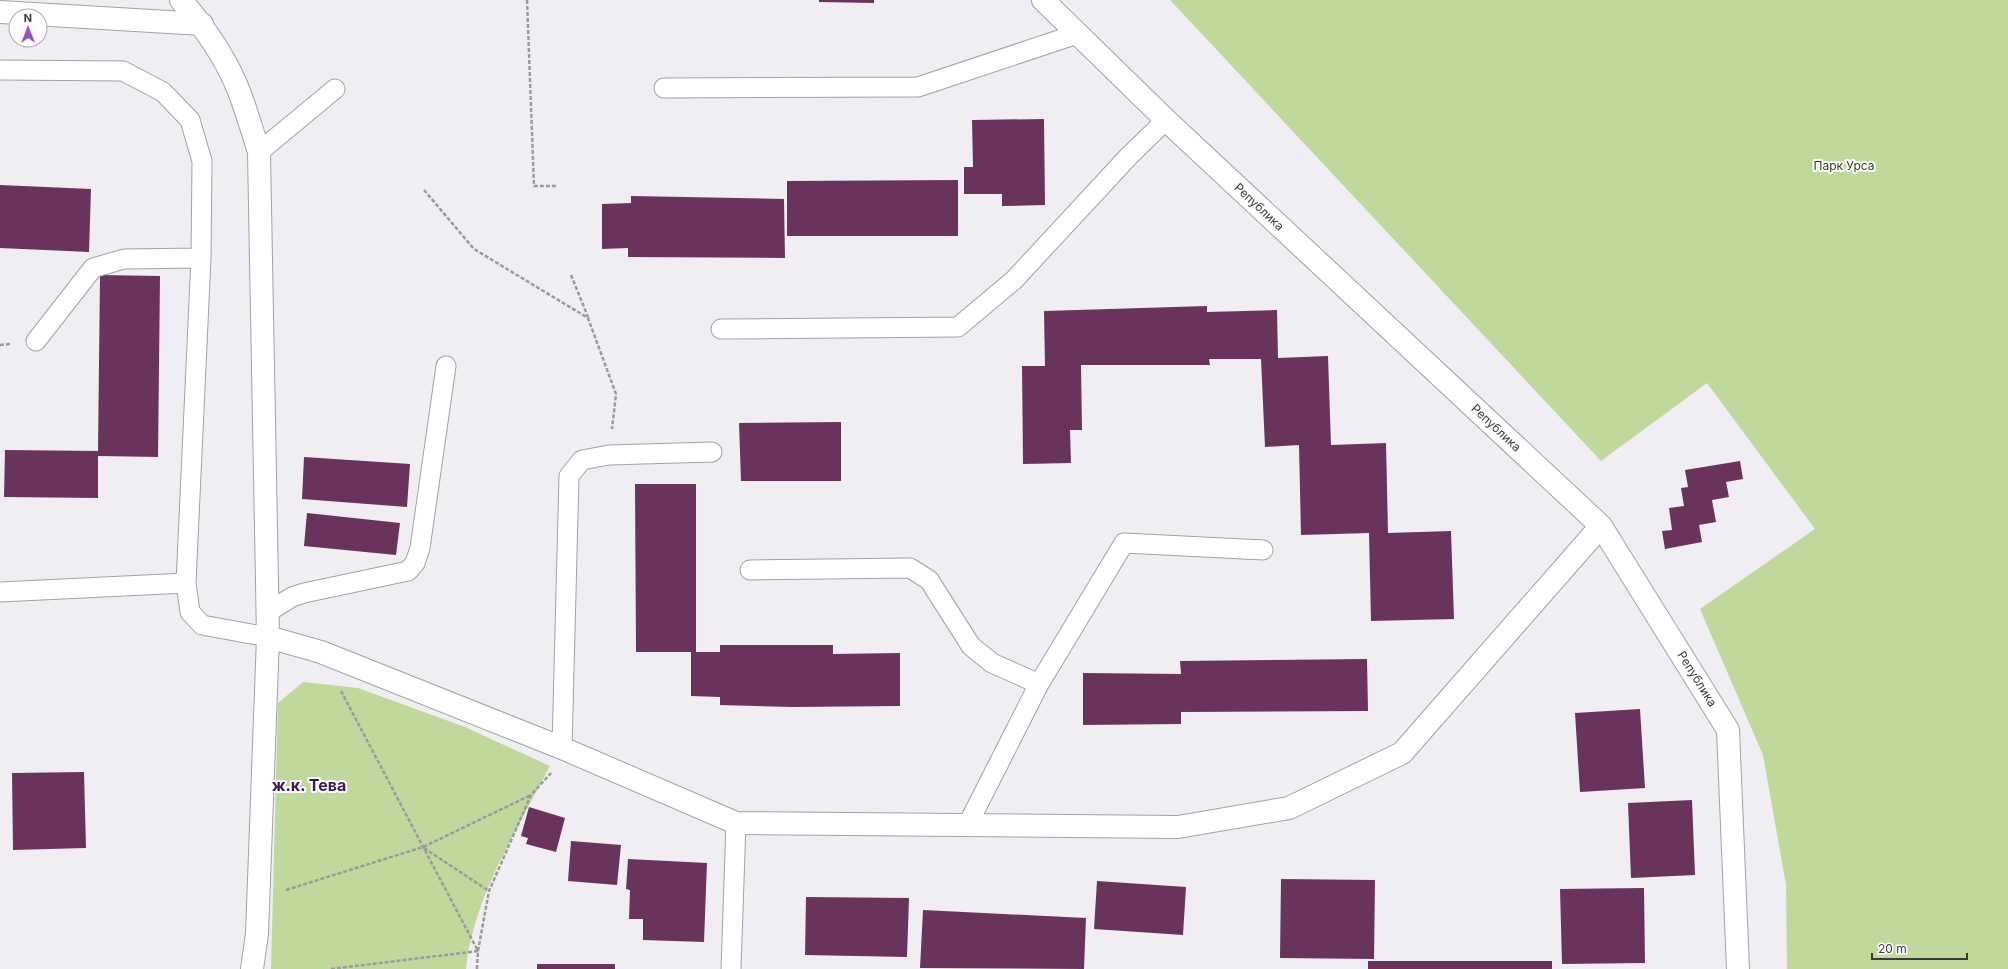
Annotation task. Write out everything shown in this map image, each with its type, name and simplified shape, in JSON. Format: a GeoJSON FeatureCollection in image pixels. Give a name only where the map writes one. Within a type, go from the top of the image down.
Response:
{"type":"FeatureCollection","features":[{"type":"Feature","properties":{"kind":"street"},"geometry":{"type":"LineString","coordinates":[[181,0],[202,24],[222,57],[240,93],[259,152],[268,637],[259,898],[257,934],[252,969]]}},
{"type":"Feature","properties":{"kind":"street","name":"Република"},"geometry":{"type":"LineString","coordinates":[[1043,0],[1166,120],[1601,526],[1728,730],[1738,969]]}},
{"type":"Feature","properties":{"kind":"street"},"geometry":{"type":"LineString","coordinates":[[0,12],[202,24]]}},
{"type":"Feature","properties":{"kind":"street"},"geometry":{"type":"LineString","coordinates":[[268,637],[321,652],[566,750],[736,823],[1178,827],[1288,808],[1402,753],[1601,526]]}},
{"type":"Feature","properties":{"kind":"lane"},"geometry":{"type":"LineString","coordinates":[[664,88],[918,87],[1077,34]]}},
{"type":"Feature","properties":{"kind":"lane"},"geometry":{"type":"LineString","coordinates":[[0,70],[123,71],[163,92],[190,120],[202,161],[200,258],[186,583],[190,612],[202,625],[268,637]]}},
{"type":"Feature","properties":{"kind":"lane"},"geometry":{"type":"LineString","coordinates":[[259,152],[335,89]]}},
{"type":"Feature","properties":{"kind":"lane"},"geometry":{"type":"LineString","coordinates":[[721,329],[958,327],[1014,280],[1129,156],[1166,120]]}},
{"type":"Feature","properties":{"kind":"lane"},"geometry":{"type":"LineString","coordinates":[[36,341],[93,268],[124,259],[200,258]]}},
{"type":"Feature","properties":{"kind":"lane"},"geometry":{"type":"LineString","coordinates":[[268,612],[292,597],[304,593],[408,571],[415,563],[420,548],[446,366]]}},
{"type":"Feature","properties":{"kind":"lane"},"geometry":{"type":"LineString","coordinates":[[566,750],[569,476],[582,460],[609,455],[712,452]]}},
{"type":"Feature","properties":{"kind":"lane"},"geometry":{"type":"LineString","coordinates":[[968,824],[1039,684],[1124,543],[1262,550]]}},
{"type":"Feature","properties":{"kind":"lane"},"geometry":{"type":"LineString","coordinates":[[750,570],[910,568],[929,580],[971,646],[992,663],[1039,684]]}},
{"type":"Feature","properties":{"kind":"lane"},"geometry":{"type":"LineString","coordinates":[[0,592],[186,583]]}},
{"type":"Feature","properties":{"kind":"lane"},"geometry":{"type":"LineString","coordinates":[[732,969],[736,823]]}},
{"type":"Feature","properties":{"kind":"path"},"geometry":{"type":"LineString","coordinates":[[527,0],[534,186],[556,186]]}},
{"type":"Feature","properties":{"kind":"path"},"geometry":{"type":"LineString","coordinates":[[424,190],[474,248],[588,318]]}},
{"type":"Feature","properties":{"kind":"path"},"geometry":{"type":"LineString","coordinates":[[571,275],[616,394],[609,455]]}},
{"type":"Feature","properties":{"kind":"path"},"geometry":{"type":"LineString","coordinates":[[321,652],[478,952]]}},
{"type":"Feature","properties":{"kind":"path"},"geometry":{"type":"LineString","coordinates":[[477,969],[478,952],[489,891],[532,795],[566,750]]}},
{"type":"Feature","properties":{"kind":"path"},"geometry":{"type":"LineString","coordinates":[[259,898],[423,847],[532,795]]}},
{"type":"Feature","properties":{"kind":"path"},"geometry":{"type":"LineString","coordinates":[[423,847],[489,891]]}},
{"type":"Feature","properties":{"kind":"path"},"geometry":{"type":"LineString","coordinates":[[331,969],[478,952]]}},
{"type":"Feature","properties":{"kind":"green space","name":"Парк Урса"},"geometry":{"type":"Polygon","coordinates":[[[1170,0],[2008,0],[2008,969],[1787,969],[1786,885],[1763,755],[1700,609],[1815,529],[1707,383],[1601,461],[1170,0]]]}},
{"type":"Feature","properties":{"kind":"green space"},"geometry":{"type":"Polygon","coordinates":[[[303,682],[358,688],[465,727],[550,766],[511,839],[487,890],[470,942],[466,969],[271,969],[278,703],[303,682]]]}},
{"type":"Feature","properties":{"kind":"building"},"geometry":{"type":"Polygon","coordinates":[[[819,0],[874,0],[874,3],[819,2],[819,0]]]}},
{"type":"Feature","properties":{"kind":"building"},"geometry":{"type":"Polygon","coordinates":[[[1044,119],[1045,205],[1002,206],[1002,194],[964,194],[964,167],[973,167],[972,120],[1044,119]]]}},
{"type":"Feature","properties":{"kind":"building"},"geometry":{"type":"Polygon","coordinates":[[[958,180],[958,236],[787,236],[787,181],[958,180]]]}},
{"type":"Feature","properties":{"kind":"building"},"geometry":{"type":"Polygon","coordinates":[[[0,185],[91,189],[89,252],[0,248],[0,185]]]}},
{"type":"Feature","properties":{"kind":"building"},"geometry":{"type":"Polygon","coordinates":[[[631,196],[784,199],[785,258],[628,257],[628,248],[602,249],[602,204],[631,203],[631,196]]]}},
{"type":"Feature","properties":{"kind":"building"},"geometry":{"type":"Polygon","coordinates":[[[100,275],[160,276],[158,457],[98,456],[98,498],[4,497],[5,450],[98,451],[100,275]]]}},
{"type":"Feature","properties":{"kind":"building"},"geometry":{"type":"Polygon","coordinates":[[[1207,306],[1207,312],[1277,310],[1278,358],[1328,356],[1331,445],[1386,443],[1388,533],[1451,531],[1454,619],[1371,621],[1369,533],[1301,535],[1299,445],[1265,447],[1261,359],[1209,359],[1210,365],[1081,365],[1082,430],[1070,430],[1071,463],[1023,464],[1022,366],[1045,366],[1044,311],[1207,306]]]}},
{"type":"Feature","properties":{"kind":"building"},"geometry":{"type":"Polygon","coordinates":[[[841,422],[841,481],[741,481],[739,423],[841,422]]]}},
{"type":"Feature","properties":{"kind":"building"},"geometry":{"type":"Polygon","coordinates":[[[304,457],[410,464],[407,507],[302,499],[304,457]]]}},
{"type":"Feature","properties":{"kind":"building"},"geometry":{"type":"Polygon","coordinates":[[[1740,461],[1743,479],[1726,482],[1729,497],[1712,500],[1716,522],[1699,525],[1702,542],[1665,549],[1662,531],[1672,530],[1669,508],[1684,506],[1681,488],[1688,487],[1685,470],[1740,461]]]}},
{"type":"Feature","properties":{"kind":"building"},"geometry":{"type":"Polygon","coordinates":[[[635,484],[696,484],[696,652],[720,652],[720,645],[833,645],[833,654],[900,653],[900,706],[793,707],[720,705],[720,697],[691,696],[691,652],[636,652],[635,484]]]}},
{"type":"Feature","properties":{"kind":"building"},"geometry":{"type":"Polygon","coordinates":[[[307,513],[400,523],[396,555],[304,546],[307,513]]]}},
{"type":"Feature","properties":{"kind":"building"},"geometry":{"type":"Polygon","coordinates":[[[1367,659],[1368,711],[1181,712],[1181,724],[1083,725],[1083,673],[1181,674],[1180,661],[1367,659]]]}},
{"type":"Feature","properties":{"kind":"building"},"geometry":{"type":"Polygon","coordinates":[[[1640,709],[1645,788],[1580,792],[1575,713],[1640,709]]]}},
{"type":"Feature","properties":{"kind":"building"},"geometry":{"type":"Polygon","coordinates":[[[84,772],[86,848],[13,850],[12,773],[84,772]]]}},
{"type":"Feature","properties":{"kind":"building"},"geometry":{"type":"Polygon","coordinates":[[[1692,800],[1695,875],[1631,878],[1628,803],[1692,800]]]}},
{"type":"Feature","properties":{"kind":"building"},"geometry":{"type":"Polygon","coordinates":[[[529,807],[565,818],[556,852],[526,844],[528,838],[521,836],[529,807]]]}},
{"type":"Feature","properties":{"kind":"building"},"geometry":{"type":"Polygon","coordinates":[[[571,841],[621,845],[617,885],[568,881],[571,841]]]}},
{"type":"Feature","properties":{"kind":"building"},"geometry":{"type":"Polygon","coordinates":[[[628,859],[707,863],[704,942],[643,940],[643,919],[629,919],[630,890],[626,889],[628,859]]]}},
{"type":"Feature","properties":{"kind":"building"},"geometry":{"type":"Polygon","coordinates":[[[1281,879],[1375,880],[1374,959],[1280,958],[1281,879]]]}},
{"type":"Feature","properties":{"kind":"building"},"geometry":{"type":"Polygon","coordinates":[[[1097,881],[1186,887],[1183,935],[1094,929],[1097,881]]]}},
{"type":"Feature","properties":{"kind":"building"},"geometry":{"type":"Polygon","coordinates":[[[1644,888],[1645,963],[1562,964],[1560,889],[1644,888]]]}},
{"type":"Feature","properties":{"kind":"building"},"geometry":{"type":"Polygon","coordinates":[[[806,897],[909,898],[907,957],[805,955],[806,897]]]}},
{"type":"Feature","properties":{"kind":"building"},"geometry":{"type":"Polygon","coordinates":[[[923,910],[1086,918],[1084,969],[920,968],[923,910]]]}},
{"type":"Feature","properties":{"kind":"building"},"geometry":{"type":"Polygon","coordinates":[[[1368,961],[1552,961],[1552,969],[1368,969],[1368,961]]]}},
{"type":"Feature","properties":{"kind":"building"},"geometry":{"type":"Polygon","coordinates":[[[537,964],[615,964],[615,969],[537,969],[537,964]]]}},
{"type":"Feature","properties":{"kind":"district","name":"ж.к. Тева"},"geometry":{"type":"Point","coordinates":[309,785]}}]}
